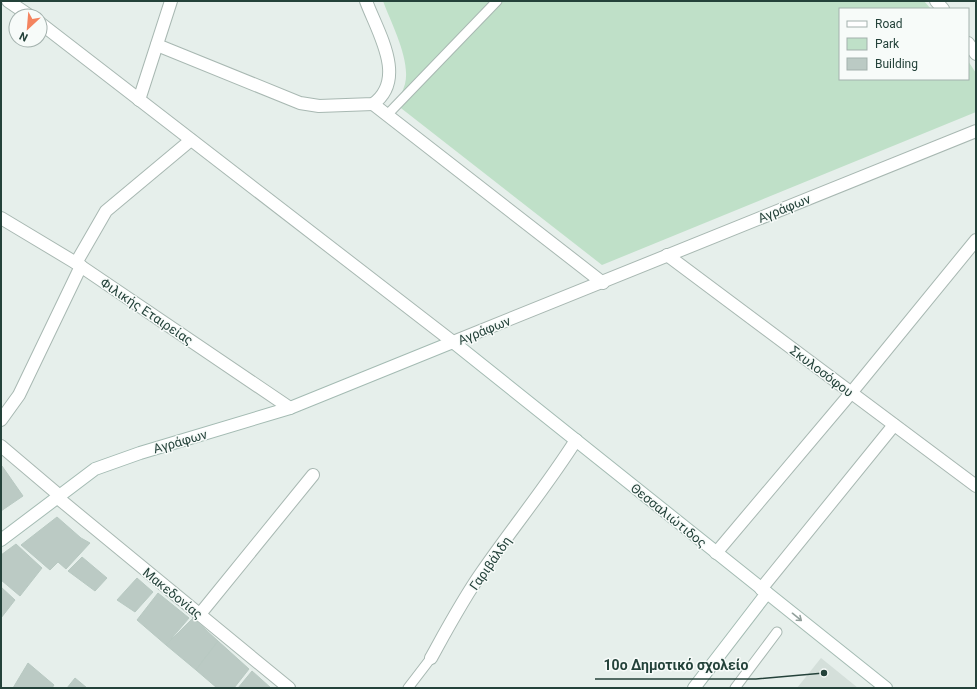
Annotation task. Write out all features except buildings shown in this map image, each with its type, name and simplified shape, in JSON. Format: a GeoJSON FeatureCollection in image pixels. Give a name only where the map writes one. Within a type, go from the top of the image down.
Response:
{"type":"FeatureCollection","features":[{"type":"Feature","properties":{"kind":"street"},"geometry":{"type":"LineString","coordinates":[[8,1],[18,8]]}},
{"type":"Feature","properties":{"kind":"street"},"geometry":{"type":"LineString","coordinates":[[139,100],[171,1]]}},
{"type":"Feature","properties":{"kind":"street"},"geometry":{"type":"LineString","coordinates":[[366,1],[386,52],[389,65],[389,76],[384,93],[373,104]]}},
{"type":"Feature","properties":{"kind":"street","name":"Θεσσαλιώτιδος"},"geometry":{"type":"LineString","coordinates":[[48,29],[453,342],[886,688]]}},
{"type":"Feature","properties":{"kind":"street"},"geometry":{"type":"LineString","coordinates":[[969,44],[976,54]]}},
{"type":"Feature","properties":{"kind":"street"},"geometry":{"type":"LineString","coordinates":[[157,45],[300,102],[319,106],[373,104],[603,283]]}},
{"type":"Feature","properties":{"kind":"street","name":"Αγράφων"},"geometry":{"type":"LineString","coordinates":[[1,540],[95,469],[106,464],[290,408],[603,283],[668,255],[976,131]]}},
{"type":"Feature","properties":{"kind":"street"},"geometry":{"type":"LineString","coordinates":[[1,420],[19,395],[79,265],[106,211],[191,140]]}},
{"type":"Feature","properties":{"kind":"street","name":"Φιλικής Εταιρείας"},"geometry":{"type":"LineString","coordinates":[[1,218],[79,265],[290,408]]}},
{"type":"Feature","properties":{"kind":"street"},"geometry":{"type":"LineString","coordinates":[[716,553],[851,393],[976,240]]}},
{"type":"Feature","properties":{"kind":"street","name":"Σκυλοσόφου"},"geometry":{"type":"LineString","coordinates":[[668,255],[976,486]]}},
{"type":"Feature","properties":{"kind":"street"},"geometry":{"type":"LineString","coordinates":[[694,688],[764,591],[894,425]]}},
{"type":"Feature","properties":{"kind":"street","name":"Γαριβάλδη"},"geometry":{"type":"LineString","coordinates":[[431,658],[482,572],[533,500],[558,469],[576,440]]}},
{"type":"Feature","properties":{"kind":"street","name":"Μακεδονίας"},"geometry":{"type":"LineString","coordinates":[[1,446],[59,497],[289,688]]}},
{"type":"Feature","properties":{"kind":"street"},"geometry":{"type":"LineString","coordinates":[[200,614],[312,476]]}},
{"type":"Feature","properties":{"kind":"lane"},"geometry":{"type":"LineString","coordinates":[[387,115],[497,1]]}},
{"type":"Feature","properties":{"kind":"lane"},"geometry":{"type":"LineString","coordinates":[[735,688],[777,632]]}},
{"type":"Feature","properties":{"kind":"lane","name":"Γαριβάλδη"},"geometry":{"type":"LineString","coordinates":[[408,688],[431,658]]}},
{"type":"Feature","properties":{"kind":"shaded area"},"geometry":{"type":"Polygon","coordinates":[[[821,658],[858,688],[797,688],[821,658]]]}},
{"type":"Feature","properties":{"kind":"green space"},"geometry":{"type":"Polygon","coordinates":[[[383,1],[924,1],[930,8],[839,8],[839,80],[969,80],[969,62],[976,73],[976,112],[602,265],[397,105],[405,84],[406,74],[403,53],[383,1]]]}},
{"type":"Feature","properties":{"kind":"place","name":"10ο Δημοτικό σχολείο"},"geometry":{"type":"Point","coordinates":[824,673]}}]}
